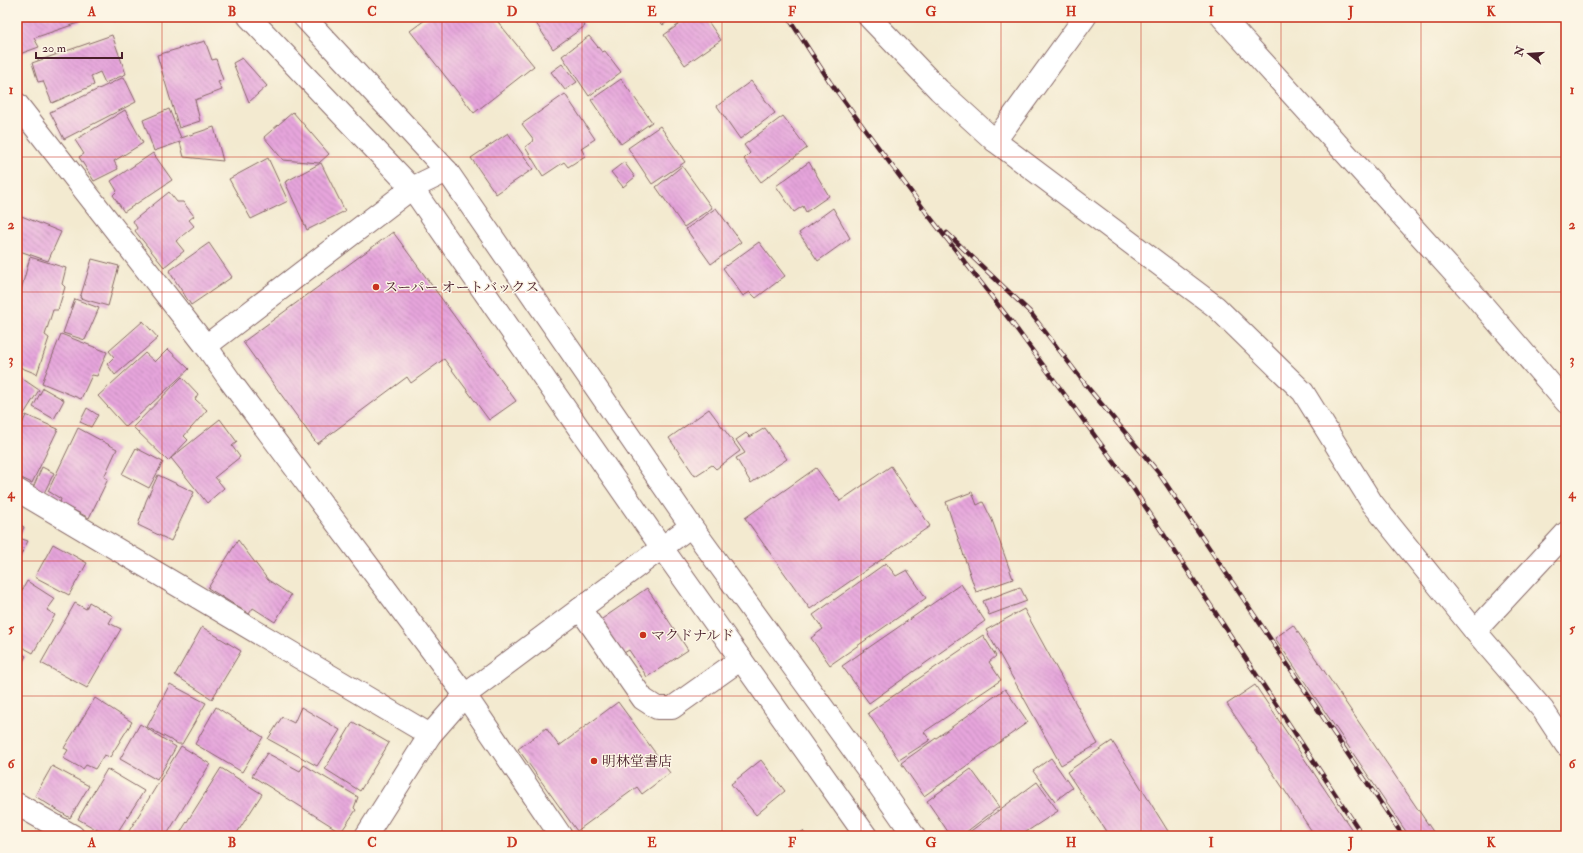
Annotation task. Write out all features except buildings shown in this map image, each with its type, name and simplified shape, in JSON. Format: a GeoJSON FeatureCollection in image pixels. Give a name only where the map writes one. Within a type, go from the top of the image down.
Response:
{"type":"FeatureCollection","features":[{"type":"Feature","properties":{"kind":"street"},"geometry":{"type":"LineString","coordinates":[[249,17],[412,188],[662,548],[866,836]]}},
{"type":"Feature","properties":{"kind":"street"},"geometry":{"type":"LineString","coordinates":[[304,17],[447,171],[691,526],[871,774],[914,836]]}},
{"type":"Feature","properties":{"kind":"street"},"geometry":{"type":"LineString","coordinates":[[869,17],[939,90],[995,141],[1216,307],[1303,392],[1372,503],[1475,631],[1543,710],[1566,745]]}},
{"type":"Feature","properties":{"kind":"street"},"geometry":{"type":"LineString","coordinates":[[995,141],[1085,17]]}},
{"type":"Feature","properties":{"kind":"street"},"geometry":{"type":"LineString","coordinates":[[1222,17],[1475,296],[1566,402]]}},
{"type":"Feature","properties":{"kind":"street"},"geometry":{"type":"LineString","coordinates":[[17,104],[206,346],[231,382],[465,695],[561,836]]}},
{"type":"Feature","properties":{"kind":"street"},"geometry":{"type":"LineString","coordinates":[[206,346],[412,188],[447,171]]}},
{"type":"Feature","properties":{"kind":"street"},"geometry":{"type":"LineString","coordinates":[[17,490],[430,736]]}},
{"type":"Feature","properties":{"kind":"street"},"geometry":{"type":"LineString","coordinates":[[366,836],[430,736],[465,695],[691,526]]}},
{"type":"Feature","properties":{"kind":"street"},"geometry":{"type":"LineString","coordinates":[[1475,631],[1566,533]]}},
{"type":"Feature","properties":{"kind":"street"},"geometry":{"type":"LineString","coordinates":[[580,609],[643,699],[657,708],[672,708],[741,659]]}},
{"type":"Feature","properties":{"kind":"street"},"geometry":{"type":"LineString","coordinates":[[17,804],[74,836]]}},
{"type":"Feature","properties":{"kind":"railway"},"geometry":{"type":"LineString","coordinates":[[788,17],[830,82],[926,212],[1013,324],[1133,488],[1363,836]]}},
{"type":"Feature","properties":{"kind":"railway"},"geometry":{"type":"LineString","coordinates":[[947,233],[1030,312],[1089,389],[1158,472],[1403,836]]}},
{"type":"Feature","properties":{"kind":"place","name":"スーパー オートバックス"},"geometry":{"type":"Point","coordinates":[376,287]}},
{"type":"Feature","properties":{"kind":"place","name":"マクドナルド"},"geometry":{"type":"Point","coordinates":[643,635]}},
{"type":"Feature","properties":{"kind":"place","name":"明林堂書店"},"geometry":{"type":"Point","coordinates":[594,761]}}]}
